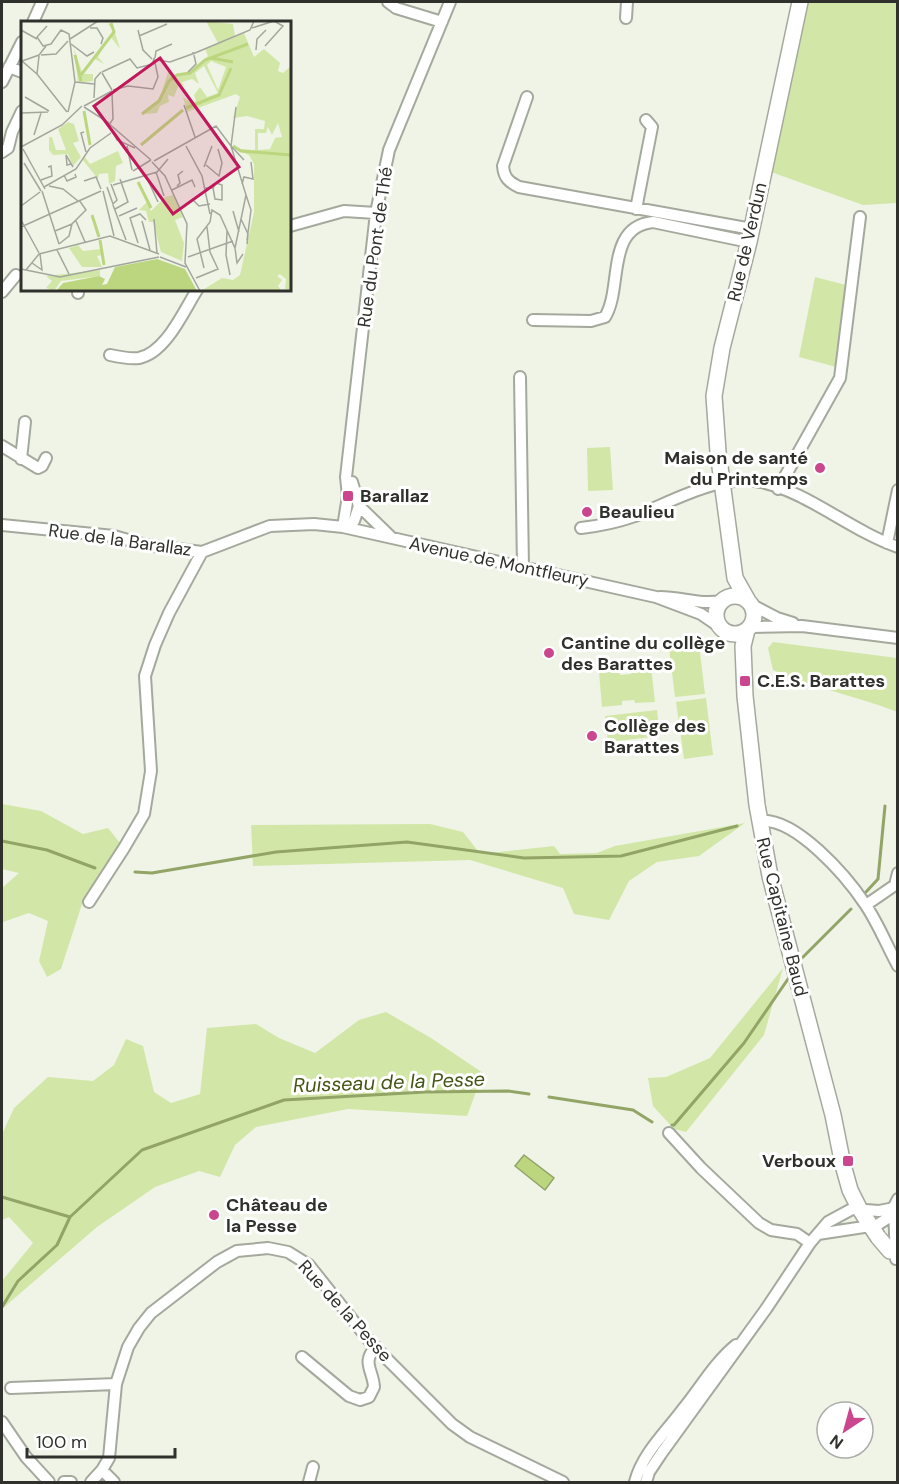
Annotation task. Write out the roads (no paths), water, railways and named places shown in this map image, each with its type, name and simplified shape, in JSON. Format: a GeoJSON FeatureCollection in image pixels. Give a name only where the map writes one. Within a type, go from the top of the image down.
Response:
{"type":"FeatureCollection","features":[{"type":"Feature","properties":{"kind":"main road","name":"Rue de Verdun"},"geometry":{"type":"LineString","coordinates":[[750,603],[735,578],[722,484],[714,396],[722,348],[750,236],[800,2]]}},
{"type":"Feature","properties":{"kind":"main road","name":"Rue de Verdun"},"geometry":{"type":"LineString","coordinates":[[722,484],[720,500],[728,585],[723,599]]}},
{"type":"Feature","properties":{"kind":"main road"},"geometry":{"type":"LineString","coordinates":[[740,596],[750,603],[754,619],[748,629],[733,634],[722,629],[716,614],[723,599],[740,596]]}},
{"type":"Feature","properties":{"kind":"main road","name":"Rue Capitaine Baud"},"geometry":{"type":"LineString","coordinates":[[722,629],[732,650],[745,696]]}},
{"type":"Feature","properties":{"kind":"main road","name":"Rue Capitaine Baud"},"geometry":{"type":"LineString","coordinates":[[748,629],[743,646],[745,696],[759,821],[776,899],[850,1190],[894,1257]]}},
{"type":"Feature","properties":{"kind":"street"},"geometry":{"type":"LineString","coordinates":[[34,21],[43,2]]}},
{"type":"Feature","properties":{"kind":"street"},"geometry":{"type":"LineString","coordinates":[[388,2],[396,8],[442,22]]}},
{"type":"Feature","properties":{"kind":"street","name":"Rue du Pont de Thé"},"geometry":{"type":"LineString","coordinates":[[343,527],[348,496],[346,477],[376,213],[392,141],[450,2]]}},
{"type":"Feature","properties":{"kind":"street"},"geometry":{"type":"LineString","coordinates":[[626,18],[627,2]]}},
{"type":"Feature","properties":{"kind":"street"},"geometry":{"type":"LineString","coordinates":[[2,82],[21,44]]}},
{"type":"Feature","properties":{"kind":"street"},"geometry":{"type":"LineString","coordinates":[[9,68],[21,72]]}},
{"type":"Feature","properties":{"kind":"street"},"geometry":{"type":"LineString","coordinates":[[527,97],[503,166],[504,176],[511,183],[519,187],[636,208],[750,236]]}},
{"type":"Feature","properties":{"kind":"street"},"geometry":{"type":"LineString","coordinates":[[2,152],[8,148],[12,132],[21,113]]}},
{"type":"Feature","properties":{"kind":"street"},"geometry":{"type":"LineString","coordinates":[[636,208],[652,127],[646,120]]}},
{"type":"Feature","properties":{"kind":"street"},"geometry":{"type":"LineString","coordinates":[[291,226],[344,211],[376,213]]}},
{"type":"Feature","properties":{"kind":"street"},"geometry":{"type":"LineString","coordinates":[[778,489],[840,378],[860,217]]}},
{"type":"Feature","properties":{"kind":"street"},"geometry":{"type":"LineString","coordinates":[[533,320],[591,321],[605,317],[610,303],[621,245],[626,236],[644,223],[653,222],[750,236]]}},
{"type":"Feature","properties":{"kind":"street"},"geometry":{"type":"LineString","coordinates":[[2,292],[16,275]]}},
{"type":"Feature","properties":{"kind":"street"},"geometry":{"type":"LineString","coordinates":[[110,355],[140,358],[156,348],[176,325],[196,291]]}},
{"type":"Feature","properties":{"kind":"street"},"geometry":{"type":"LineString","coordinates":[[520,377],[523,567]]}},
{"type":"Feature","properties":{"kind":"street"},"geometry":{"type":"LineString","coordinates":[[21,459],[25,422]]}},
{"type":"Feature","properties":{"kind":"street"},"geometry":{"type":"LineString","coordinates":[[2,446],[38,468],[42,466],[46,458]]}},
{"type":"Feature","properties":{"kind":"street","name":"Rue du Pont de Thé"},"geometry":{"type":"LineString","coordinates":[[348,467],[359,506]]}},
{"type":"Feature","properties":{"kind":"street"},"geometry":{"type":"LineString","coordinates":[[581,528],[594,527],[633,516],[679,497],[722,484],[761,482],[796,495],[892,545],[897,490]]}},
{"type":"Feature","properties":{"kind":"street"},"geometry":{"type":"LineString","coordinates":[[343,527],[354,521],[359,506],[393,539]]}},
{"type":"Feature","properties":{"kind":"street"},"geometry":{"type":"LineString","coordinates":[[325,525],[345,510]]}},
{"type":"Feature","properties":{"kind":"street","name":"Rue de la Barallaz"},"geometry":{"type":"LineString","coordinates":[[2,525],[114,536],[146,545],[202,552],[270,526],[296,524],[343,527]]}},
{"type":"Feature","properties":{"kind":"street","name":"Avenue de Montfleury"},"geometry":{"type":"LineString","coordinates":[[343,527],[656,597],[701,614],[722,629]]}},
{"type":"Feature","properties":{"kind":"street"},"geometry":{"type":"LineString","coordinates":[[89,902],[144,814],[151,771],[145,676],[169,613],[202,552]]}},
{"type":"Feature","properties":{"kind":"street","name":"Avenue de Montfleury"},"geometry":{"type":"LineString","coordinates":[[656,597],[676,597],[702,604],[723,599]]}},
{"type":"Feature","properties":{"kind":"street"},"geometry":{"type":"LineString","coordinates":[[750,603],[777,618],[802,626]]}},
{"type":"Feature","properties":{"kind":"street"},"geometry":{"type":"LineString","coordinates":[[748,629],[802,626],[897,638]]}},
{"type":"Feature","properties":{"kind":"street"},"geometry":{"type":"LineString","coordinates":[[759,821],[781,824],[806,841],[831,863],[868,908],[897,966]]}},
{"type":"Feature","properties":{"kind":"street"},"geometry":{"type":"LineString","coordinates":[[868,908],[895,885],[897,873]]}},
{"type":"Feature","properties":{"kind":"street"},"geometry":{"type":"LineString","coordinates":[[669,1133],[700,1168],[766,1228],[797,1234],[810,1243]]}},
{"type":"Feature","properties":{"kind":"street"},"geometry":{"type":"LineString","coordinates":[[818,1234],[874,1226],[888,1218],[896,1203]]}},
{"type":"Feature","properties":{"kind":"street"},"geometry":{"type":"LineString","coordinates":[[646,1482],[649,1472],[661,1454],[746,1337],[810,1243],[828,1222],[852,1209],[879,1211],[896,1203]]}},
{"type":"Feature","properties":{"kind":"street"},"geometry":{"type":"LineString","coordinates":[[894,1257],[896,1203]]}},
{"type":"Feature","properties":{"kind":"street","name":"Rue de la Pesse"},"geometry":{"type":"LineString","coordinates":[[91,1482],[107,1464],[116,1384],[128,1347],[151,1313],[217,1262],[237,1251],[277,1249],[303,1260],[314,1270],[376,1347],[452,1424],[470,1437],[563,1482]]}},
{"type":"Feature","properties":{"kind":"street"},"geometry":{"type":"LineString","coordinates":[[635,1482],[639,1468],[720,1358],[746,1337]]}},
{"type":"Feature","properties":{"kind":"street"},"geometry":{"type":"LineString","coordinates":[[302,1357],[349,1396],[360,1400],[369,1397],[374,1388],[368,1363],[370,1353],[376,1347]]}},
{"type":"Feature","properties":{"kind":"street"},"geometry":{"type":"LineString","coordinates":[[10,1388],[116,1384]]}},
{"type":"Feature","properties":{"kind":"street"},"geometry":{"type":"LineString","coordinates":[[2,1422],[26,1457],[49,1482]]}},
{"type":"Feature","properties":{"kind":"street"},"geometry":{"type":"LineString","coordinates":[[309,1482],[313,1467]]}},
{"type":"Feature","properties":{"kind":"street"},"geometry":{"type":"LineString","coordinates":[[102,1470],[114,1482]]}},
{"type":"Feature","properties":{"kind":"street"},"geometry":{"type":"LineString","coordinates":[[64,1482],[71,1482]]}},
{"type":"Feature","properties":{"kind":"waterway","name":"Ruisseau de la Pesse"},"geometry":{"type":"LineString","coordinates":[[866,892],[878,879],[885,806]]}},
{"type":"Feature","properties":{"kind":"waterway"},"geometry":{"type":"LineString","coordinates":[[135,872],[152,873],[276,852],[407,842],[524,858],[621,856],[737,826]]}},
{"type":"Feature","properties":{"kind":"waterway"},"geometry":{"type":"LineString","coordinates":[[2,841],[47,850],[95,868]]}},
{"type":"Feature","properties":{"kind":"waterway","name":"Ruisseau de la Pesse"},"geometry":{"type":"LineString","coordinates":[[802,958],[851,909]]}},
{"type":"Feature","properties":{"kind":"waterway","name":"Ruisseau de la Pesse"},"geometry":{"type":"LineString","coordinates":[[672,1125],[744,1043],[788,979]]}},
{"type":"Feature","properties":{"kind":"waterway","name":"Ruisseau de la Pesse"},"geometry":{"type":"LineString","coordinates":[[2,1197],[70,1217],[142,1150],[284,1100],[425,1092],[508,1091],[529,1094]]}},
{"type":"Feature","properties":{"kind":"waterway","name":"Ruisseau de la Pesse"},"geometry":{"type":"LineString","coordinates":[[549,1097],[633,1110],[652,1122]]}},
{"type":"Feature","properties":{"kind":"waterway"},"geometry":{"type":"LineString","coordinates":[[2,1307],[18,1281],[57,1245],[70,1217]]}},
{"type":"Feature","properties":{"kind":"place","name":"Maison de santé du Printemps"},"geometry":{"type":"Point","coordinates":[820,468]}},
{"type":"Feature","properties":{"kind":"place","name":"Barallaz"},"geometry":{"type":"Point","coordinates":[348,496]}},
{"type":"Feature","properties":{"kind":"place","name":"Beaulieu"},"geometry":{"type":"Point","coordinates":[587,512]}},
{"type":"Feature","properties":{"kind":"place","name":"Cantine du collège des Barattes"},"geometry":{"type":"Point","coordinates":[549,653]}},
{"type":"Feature","properties":{"kind":"place","name":"C.E.S. Barattes"},"geometry":{"type":"Point","coordinates":[745,681]}},
{"type":"Feature","properties":{"kind":"place","name":"Collège des Barattes"},"geometry":{"type":"Point","coordinates":[592,736]}},
{"type":"Feature","properties":{"kind":"place","name":"Verboux"},"geometry":{"type":"Point","coordinates":[848,1161]}},
{"type":"Feature","properties":{"kind":"place","name":"Château de la Pesse"},"geometry":{"type":"Point","coordinates":[214,1215]}}]}
